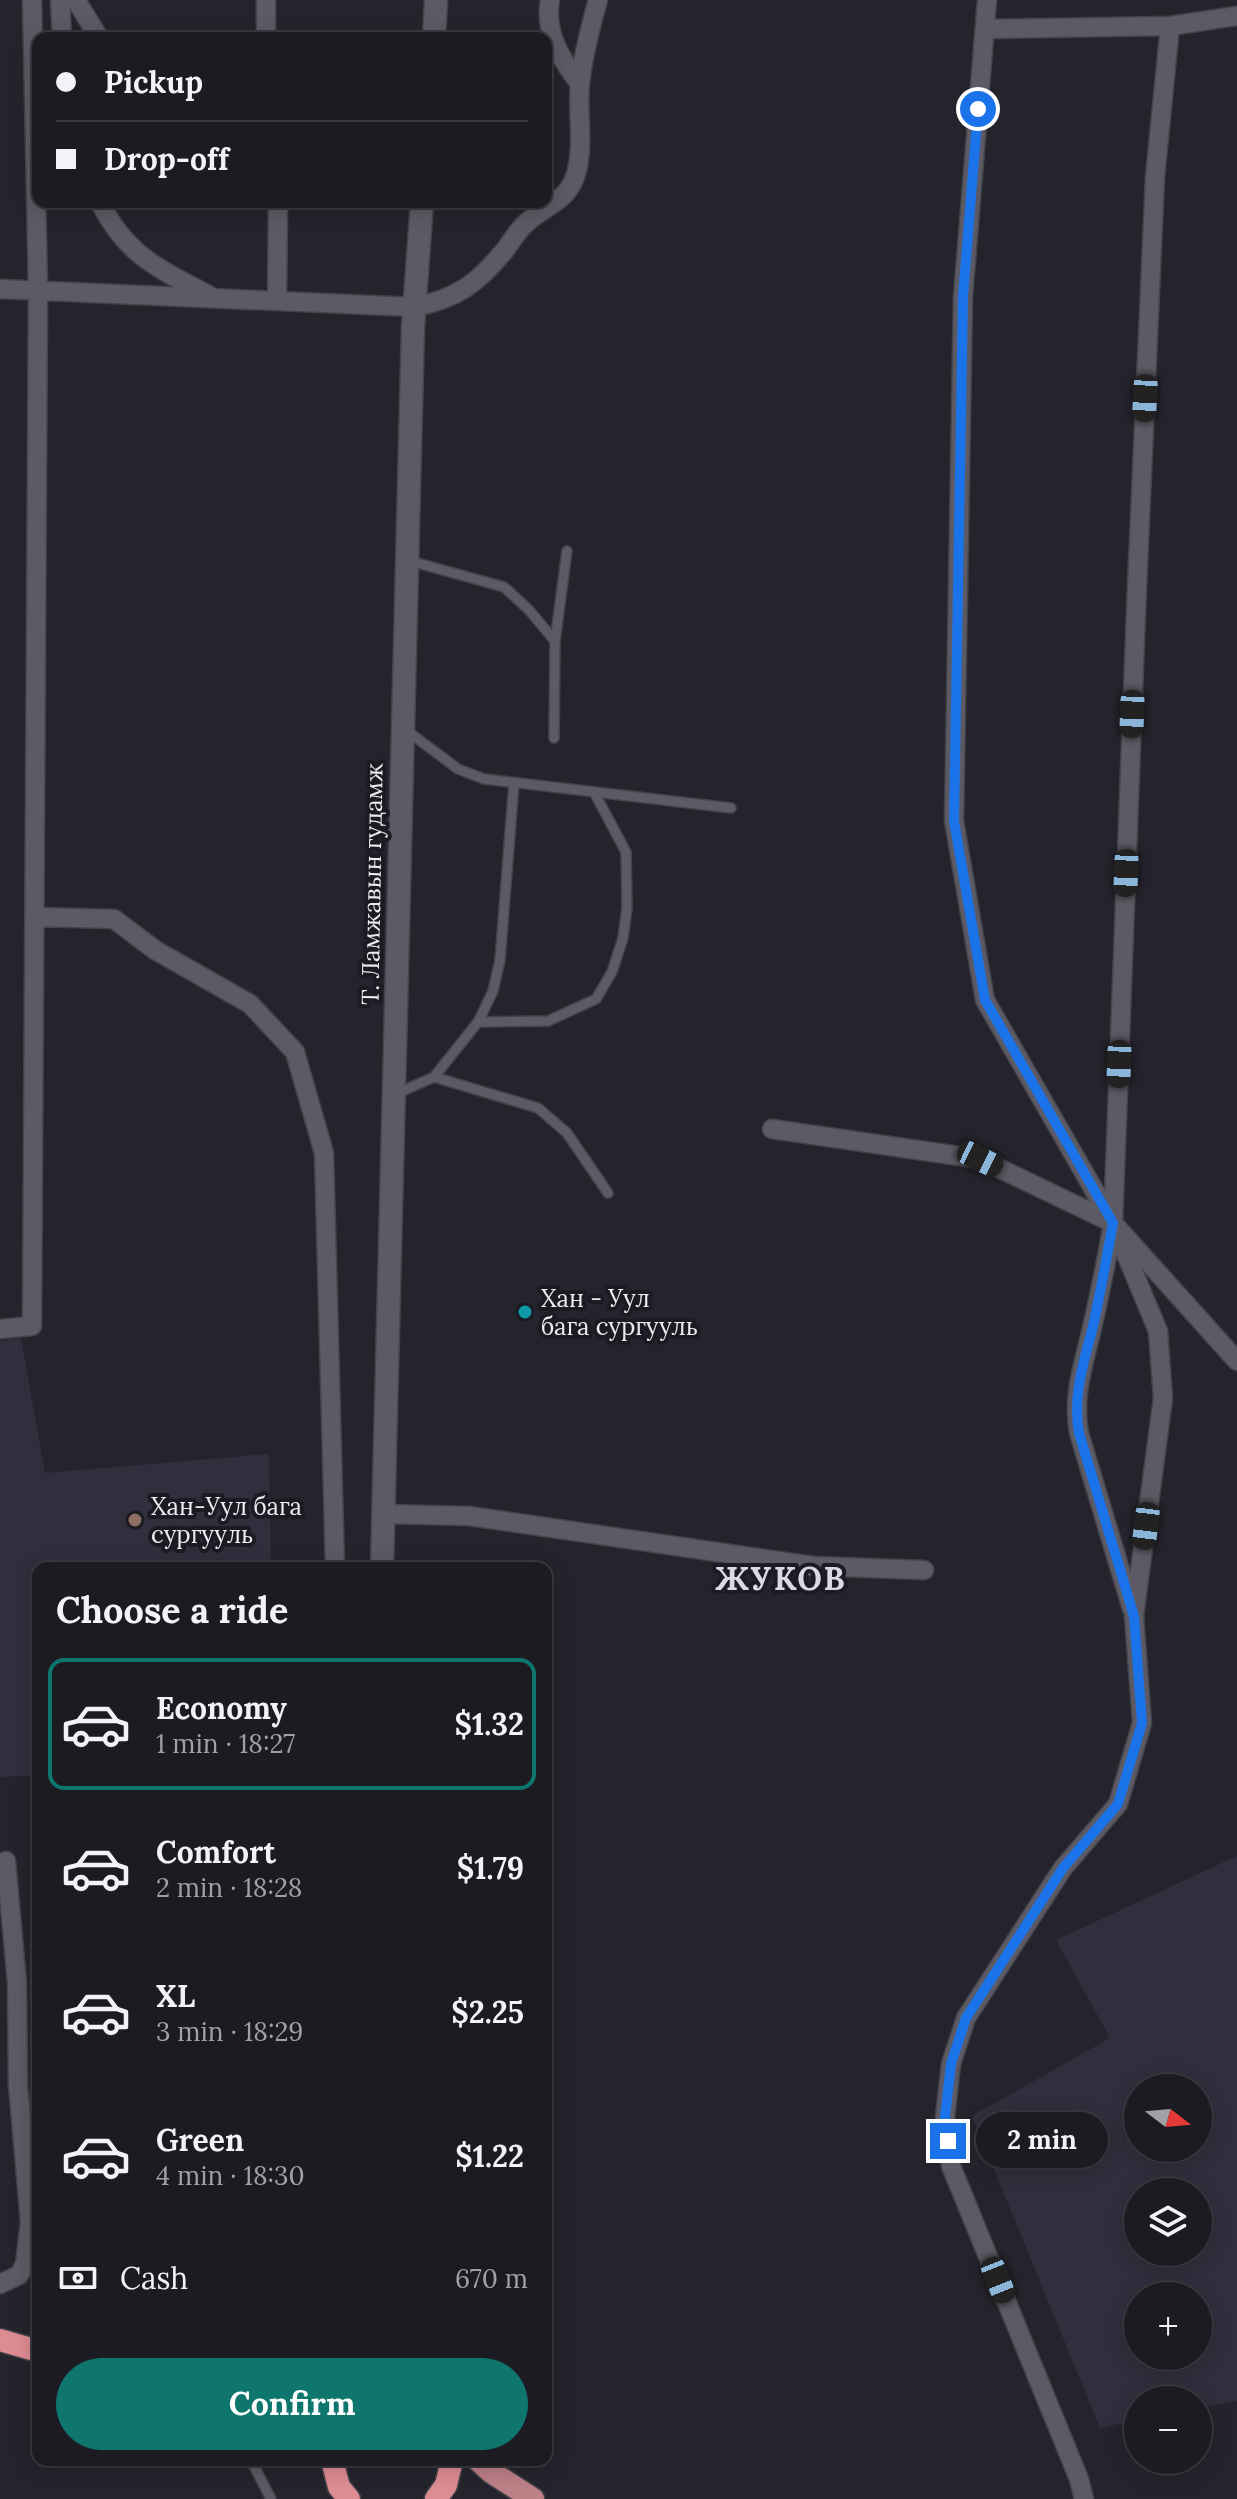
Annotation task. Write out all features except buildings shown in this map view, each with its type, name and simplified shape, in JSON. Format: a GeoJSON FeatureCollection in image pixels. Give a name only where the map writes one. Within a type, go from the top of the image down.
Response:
{"type":"FeatureCollection","features":[{"type":"Feature","properties":{"kind":"highway"},"geometry":{"type":"LineString","coordinates":[[0,2340],[32,2349]]}},
{"type":"Feature","properties":{"kind":"highway"},"geometry":{"type":"LineString","coordinates":[[328,2466],[349,2499]]}},
{"type":"Feature","properties":{"kind":"highway"},"geometry":{"type":"LineString","coordinates":[[436,2499],[446,2485],[451,2466]]}},
{"type":"Feature","properties":{"kind":"main road"},"geometry":{"type":"LineString","coordinates":[[484,2466],[533,2499]]}},
{"type":"Feature","properties":{"kind":"street"},"geometry":{"type":"LineString","coordinates":[[32,0],[33,32]]}},
{"type":"Feature","properties":{"kind":"street"},"geometry":{"type":"LineString","coordinates":[[60,0],[62,32]]}},
{"type":"Feature","properties":{"kind":"street"},"geometry":{"type":"LineString","coordinates":[[76,0],[95,32]]}},
{"type":"Feature","properties":{"kind":"street"},"geometry":{"type":"LineString","coordinates":[[266,0],[266,32]]}},
{"type":"Feature","properties":{"kind":"street"},"geometry":{"type":"LineString","coordinates":[[434,32],[436,0]]}},
{"type":"Feature","properties":{"kind":"street"},"geometry":{"type":"LineString","coordinates":[[550,0],[548,8],[552,32]]}},
{"type":"Feature","properties":{"kind":"street"},"geometry":{"type":"LineString","coordinates":[[552,207],[572,186],[582,137],[580,84],[598,0]]}},
{"type":"Feature","properties":{"kind":"street"},"geometry":{"type":"LineString","coordinates":[[987,0],[963,297],[954,821],[985,1000],[1113,1223],[1158,1331],[1163,1398],[1134,1616],[1142,1723],[1118,1804],[1063,1868],[966,2018],[951,2064],[945,2117],[951,2166],[1079,2479],[1084,2499]]}},
{"type":"Feature","properties":{"kind":"street"},"geometry":{"type":"LineString","coordinates":[[985,29],[1170,26],[1237,16]]}},
{"type":"Feature","properties":{"kind":"street"},"geometry":{"type":"LineString","coordinates":[[1134,1616],[1075,1412],[1077,1387],[1113,1223],[1155,193],[1170,26]]}},
{"type":"Feature","properties":{"kind":"street"},"geometry":{"type":"LineString","coordinates":[[552,33],[561,60],[580,84]]}},
{"type":"Feature","properties":{"kind":"street"},"geometry":{"type":"LineString","coordinates":[[0,1329],[32,1326],[36,208]]}},
{"type":"Feature","properties":{"kind":"street"},"geometry":{"type":"LineString","coordinates":[[103,208],[111,226],[141,257],[215,298]]}},
{"type":"Feature","properties":{"kind":"street"},"geometry":{"type":"LineString","coordinates":[[277,301],[278,208]]}},
{"type":"Feature","properties":{"kind":"street","name":"Т. Ламжавын гудамж"},"geometry":{"type":"LineString","coordinates":[[382,1562],[414,307],[422,208]]}},
{"type":"Feature","properties":{"kind":"street"},"geometry":{"type":"LineString","coordinates":[[0,289],[414,307],[440,302],[458,294],[478,279],[525,224],[550,208]]}},
{"type":"Feature","properties":{"kind":"street"},"geometry":{"type":"LineString","coordinates":[[35,917],[114,919],[155,950],[250,1004],[295,1052],[324,1153],[335,1562]]}},
{"type":"Feature","properties":{"kind":"street"},"geometry":{"type":"LineString","coordinates":[[772,1129],[980,1159],[1113,1223],[1237,1361]]}},
{"type":"Feature","properties":{"kind":"street"},"geometry":{"type":"LineString","coordinates":[[382,1514],[469,1516],[813,1566],[924,1570]]}},
{"type":"Feature","properties":{"kind":"street"},"geometry":{"type":"LineString","coordinates":[[0,2284],[19,2275],[25,2264],[30,2222],[18,2085],[17,1983],[6,1861]]}},
{"type":"Feature","properties":{"kind":"lane"},"geometry":{"type":"LineString","coordinates":[[554,738],[555,641],[567,551]]}},
{"type":"Feature","properties":{"kind":"lane"},"geometry":{"type":"LineString","coordinates":[[407,560],[504,587],[555,641]]}},
{"type":"Feature","properties":{"kind":"lane"},"geometry":{"type":"LineString","coordinates":[[402,727],[458,769],[484,779],[731,808]]}},
{"type":"Feature","properties":{"kind":"lane"},"geometry":{"type":"LineString","coordinates":[[393,1095],[434,1077],[478,1022],[493,991],[500,960],[514,783]]}},
{"type":"Feature","properties":{"kind":"lane"},"geometry":{"type":"LineString","coordinates":[[478,1022],[548,1021],[596,999],[612,972],[623,938],[627,908],[626,852],[594,792]]}},
{"type":"Feature","properties":{"kind":"lane"},"geometry":{"type":"LineString","coordinates":[[434,1077],[538,1108],[567,1133],[608,1193]]}},
{"type":"Feature","properties":{"kind":"lane"},"geometry":{"type":"LineString","coordinates":[[254,2466],[271,2499]]}},
{"type":"Feature","properties":{"kind":"shaded area","name":"Хан-Уул бага сургууль"},"geometry":{"type":"Polygon","coordinates":[[[21,1338],[45,1473],[269,1454],[271,1562],[32,1562],[32,1775],[0,1777],[0,1341],[21,1338]]]}},
{"type":"Feature","properties":{"kind":"shaded area"},"geometry":{"type":"Polygon","coordinates":[[[1237,1856],[1237,2401],[1212,2405],[1212,2386],[1124,2386],[1124,2423],[1100,2428],[972,2116],[1110,2038],[1056,1940],[1237,1856]]]}},
{"type":"Feature","properties":{"kind":"place","name":"Хан - Уул бага сургууль"},"geometry":{"type":"Point","coordinates":[525,1312]}},
{"type":"Feature","properties":{"kind":"place","name":"Хан-Уул бага сургууль"},"geometry":{"type":"Point","coordinates":[135,1520]}},
{"type":"Feature","properties":{"kind":"district","name":"ЖУКОВ"},"geometry":{"type":"Point","coordinates":[781,1578]}},
{"type":"Feature","properties":{"kind":"route"},"geometry":{"type":"LineString","coordinates":[[948,2141],[945,2117],[951,2064],[966,2018],[1063,1868],[1118,1804],[1142,1723],[1134,1616],[1075,1412],[1077,1387],[1090,1339],[1113,1223],[985,1000],[954,821],[963,297],[978,109]]}}]}
